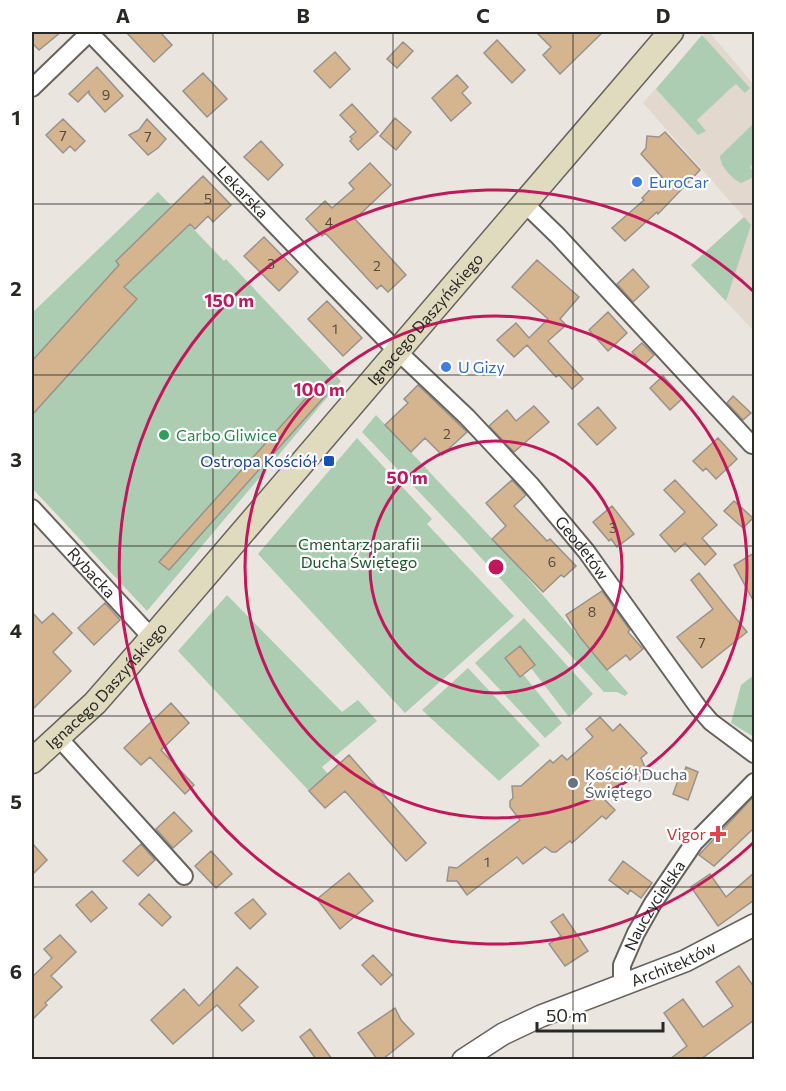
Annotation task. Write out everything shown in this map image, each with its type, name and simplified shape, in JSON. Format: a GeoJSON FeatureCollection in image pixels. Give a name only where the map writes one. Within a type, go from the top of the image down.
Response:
{"type":"FeatureCollection","features":[{"type":"Feature","properties":{"kind":"main road","name":"Ignacego Daszyńskiego"},"geometry":{"type":"LineString","coordinates":[[32,762],[95,703],[152,638],[671,32]]}},
{"type":"Feature","properties":{"kind":"street"},"geometry":{"type":"LineString","coordinates":[[32,88],[90,32]]}},
{"type":"Feature","properties":{"kind":"street","name":"Lekarska"},"geometry":{"type":"LineString","coordinates":[[90,32],[398,351]]}},
{"type":"Feature","properties":{"kind":"street"},"geometry":{"type":"LineString","coordinates":[[524,203],[558,236],[752,445],[754,442]]}},
{"type":"Feature","properties":{"kind":"street","name":"Geodetów"},"geometry":{"type":"LineString","coordinates":[[398,351],[467,417],[538,493],[586,551],[711,722],[754,754]]}},
{"type":"Feature","properties":{"kind":"street","name":"Rybacka"},"geometry":{"type":"LineString","coordinates":[[32,508],[152,638]]}},
{"type":"Feature","properties":{"kind":"street"},"geometry":{"type":"LineString","coordinates":[[58,737],[184,876]]}},
{"type":"Feature","properties":{"kind":"street","name":"Nauczycielska"},"geometry":{"type":"LineString","coordinates":[[622,984],[622,966],[636,933],[659,895],[694,843],[754,782]]}},
{"type":"Feature","properties":{"kind":"street","name":"Architektów"},"geometry":{"type":"LineString","coordinates":[[462,1059],[517,1027],[685,961],[754,925]]}},
{"type":"Feature","properties":{"kind":"shaded area"},"geometry":{"type":"Polygon","coordinates":[[[706,32],[709,32],[754,85],[754,331],[691,265],[744,217],[643,103],[706,32]]]}},
{"type":"Feature","properties":{"kind":"green space"},"geometry":{"type":"Polygon","coordinates":[[[702,35],[750,88],[745,93],[736,84],[731,88],[697,120],[706,131],[698,135],[656,89],[702,35]]]}},
{"type":"Feature","properties":{"kind":"green space"},"geometry":{"type":"Polygon","coordinates":[[[754,123],[754,163],[750,167],[754,177],[741,183],[727,172],[720,156],[754,123]]]}},
{"type":"Feature","properties":{"kind":"green space","name":"Carbo Gliwice"},"geometry":{"type":"Polygon","coordinates":[[[158,192],[224,261],[226,259],[341,381],[147,611],[32,488],[32,313],[158,192]]]}},
{"type":"Feature","properties":{"kind":"green space"},"geometry":{"type":"Polygon","coordinates":[[[744,217],[751,225],[726,301],[691,265],[744,217]]]}},
{"type":"Feature","properties":{"kind":"green space"},"geometry":{"type":"Polygon","coordinates":[[[376,415],[513,561],[628,693],[625,696],[617,692],[604,692],[362,432],[376,415]]]}},
{"type":"Feature","properties":{"kind":"green space","name":"Cmentarz parafii Ducha Świętego"},"geometry":{"type":"Polygon","coordinates":[[[357,438],[432,519],[427,524],[514,616],[405,713],[258,554],[357,438]]]}},
{"type":"Feature","properties":{"kind":"green space"},"geometry":{"type":"Polygon","coordinates":[[[227,595],[342,712],[358,700],[377,721],[322,767],[328,774],[309,791],[178,651],[227,595]]]}},
{"type":"Feature","properties":{"kind":"green space"},"geometry":{"type":"Polygon","coordinates":[[[524,618],[593,694],[569,717],[531,668],[535,665],[520,646],[505,658],[520,677],[523,674],[562,723],[545,738],[475,663],[524,618]]]}},
{"type":"Feature","properties":{"kind":"green space"},"geometry":{"type":"Polygon","coordinates":[[[468,668],[540,745],[499,781],[422,710],[468,668]]]}},
{"type":"Feature","properties":{"kind":"green space"},"geometry":{"type":"Polygon","coordinates":[[[754,675],[754,737],[731,723],[741,685],[754,675]]]}},
{"type":"Feature","properties":{"kind":"building"},"geometry":{"type":"Polygon","coordinates":[[[32,32],[61,32],[39,50],[32,43],[32,32]]]}},
{"type":"Feature","properties":{"kind":"building"},"geometry":{"type":"Polygon","coordinates":[[[126,32],[160,32],[172,45],[154,62],[126,32]]]}},
{"type":"Feature","properties":{"kind":"building"},"geometry":{"type":"Polygon","coordinates":[[[536,32],[603,32],[560,74],[543,55],[551,47],[536,32]]]}},
{"type":"Feature","properties":{"kind":"building"},"geometry":{"type":"Polygon","coordinates":[[[497,40],[525,70],[512,83],[484,53],[497,40]]]}},
{"type":"Feature","properties":{"kind":"building"},"geometry":{"type":"Polygon","coordinates":[[[403,42],[413,51],[397,68],[387,59],[403,42]]]}},
{"type":"Feature","properties":{"kind":"building"},"geometry":{"type":"Polygon","coordinates":[[[335,52],[350,69],[330,88],[314,71],[335,52]]]}},
{"type":"Feature","properties":{"kind":"building"},"geometry":{"type":"Polygon","coordinates":[[[97,67],[123,96],[105,112],[89,94],[89,91],[78,102],[69,94],[97,67]]]}},
{"type":"Feature","properties":{"kind":"building"},"geometry":{"type":"Polygon","coordinates":[[[203,73],[227,99],[207,117],[183,91],[203,73]]]}},
{"type":"Feature","properties":{"kind":"building"},"geometry":{"type":"Polygon","coordinates":[[[457,75],[468,87],[462,93],[471,103],[451,121],[432,98],[457,75]]]}},
{"type":"Feature","properties":{"kind":"building"},"geometry":{"type":"Polygon","coordinates":[[[352,104],[378,132],[358,150],[350,141],[352,139],[350,137],[356,132],[340,115],[352,104]]]}},
{"type":"Feature","properties":{"kind":"building"},"geometry":{"type":"Polygon","coordinates":[[[395,118],[411,132],[396,150],[380,136],[395,118]]]}},
{"type":"Feature","properties":{"kind":"building"},"geometry":{"type":"Polygon","coordinates":[[[63,119],[85,141],[75,151],[70,146],[63,153],[46,135],[63,119]]]}},
{"type":"Feature","properties":{"kind":"building"},"geometry":{"type":"Polygon","coordinates":[[[147,119],[166,139],[148,155],[129,135],[139,130],[147,119]]]}},
{"type":"Feature","properties":{"kind":"building"},"geometry":{"type":"Polygon","coordinates":[[[665,132],[700,170],[658,214],[657,212],[625,241],[612,228],[644,200],[642,198],[662,177],[641,154],[646,148],[647,136],[659,137],[665,132]]]}},
{"type":"Feature","properties":{"kind":"building"},"geometry":{"type":"Polygon","coordinates":[[[261,141],[283,165],[268,180],[244,157],[261,141]]]}},
{"type":"Feature","properties":{"kind":"building"},"geometry":{"type":"Polygon","coordinates":[[[370,163],[391,185],[355,219],[406,275],[388,292],[381,285],[377,289],[325,233],[322,236],[306,219],[325,201],[332,208],[354,189],[349,183],[370,163]]]}},
{"type":"Feature","properties":{"kind":"building"},"geometry":{"type":"Polygon","coordinates":[[[203,176],[231,205],[213,222],[208,216],[195,229],[190,224],[124,287],[137,299],[32,415],[32,361],[119,265],[116,261],[203,176]]]}},
{"type":"Feature","properties":{"kind":"building"},"geometry":{"type":"Polygon","coordinates":[[[264,237],[298,272],[279,291],[244,256],[264,237]]]}},
{"type":"Feature","properties":{"kind":"building"},"geometry":{"type":"Polygon","coordinates":[[[537,260],[579,297],[560,319],[566,325],[548,341],[583,379],[572,389],[559,375],[556,377],[527,345],[514,357],[497,340],[516,323],[529,338],[548,319],[512,287],[537,260]]]}},
{"type":"Feature","properties":{"kind":"building"},"geometry":{"type":"Polygon","coordinates":[[[633,269],[649,287],[633,302],[617,284],[633,269]]]}},
{"type":"Feature","properties":{"kind":"building"},"geometry":{"type":"Polygon","coordinates":[[[327,301],[362,338],[343,356],[308,319],[327,301]]]}},
{"type":"Feature","properties":{"kind":"building"},"geometry":{"type":"Polygon","coordinates":[[[608,312],[627,333],[608,351],[589,330],[608,312]]]}},
{"type":"Feature","properties":{"kind":"building"},"geometry":{"type":"Polygon","coordinates":[[[642,343],[654,355],[644,365],[632,352],[642,343]]]}},
{"type":"Feature","properties":{"kind":"building"},"geometry":{"type":"Polygon","coordinates":[[[663,376],[683,398],[670,410],[650,388],[663,376]]]}},
{"type":"Feature","properties":{"kind":"building"},"geometry":{"type":"Polygon","coordinates":[[[418,385],[467,432],[442,455],[425,438],[411,452],[385,425],[408,403],[404,399],[418,385]]]}},
{"type":"Feature","properties":{"kind":"building"},"geometry":{"type":"Polygon","coordinates":[[[316,387],[326,395],[169,570],[159,562],[316,387]]]}},
{"type":"Feature","properties":{"kind":"building"},"geometry":{"type":"Polygon","coordinates":[[[733,396],[751,413],[743,420],[727,403],[733,396]]]}},
{"type":"Feature","properties":{"kind":"building"},"geometry":{"type":"Polygon","coordinates":[[[534,406],[549,422],[514,452],[489,426],[507,410],[516,421],[534,406]]]}},
{"type":"Feature","properties":{"kind":"building"},"geometry":{"type":"Polygon","coordinates":[[[598,407],[616,428],[597,445],[578,424],[598,407]]]}},
{"type":"Feature","properties":{"kind":"building"},"geometry":{"type":"Polygon","coordinates":[[[718,438],[737,459],[716,479],[706,468],[703,471],[693,461],[718,438]]]}},
{"type":"Feature","properties":{"kind":"building"},"geometry":{"type":"Polygon","coordinates":[[[512,480],[526,495],[514,506],[547,541],[550,539],[576,566],[564,577],[561,575],[543,592],[492,539],[506,526],[486,503],[512,480]]]}},
{"type":"Feature","properties":{"kind":"building"},"geometry":{"type":"Polygon","coordinates":[[[675,480],[717,525],[702,538],[716,554],[705,565],[685,543],[675,552],[660,535],[685,512],[664,490],[675,480]]]}},
{"type":"Feature","properties":{"kind":"building"},"geometry":{"type":"Polygon","coordinates":[[[734,501],[753,518],[743,528],[724,511],[734,501]]]}},
{"type":"Feature","properties":{"kind":"building"},"geometry":{"type":"Polygon","coordinates":[[[612,506],[634,534],[617,547],[593,522],[612,506]]]}},
{"type":"Feature","properties":{"kind":"building"},"geometry":{"type":"Polygon","coordinates":[[[754,553],[754,602],[734,565],[754,553]]]}},
{"type":"Feature","properties":{"kind":"building"},"geometry":{"type":"Polygon","coordinates":[[[699,573],[747,632],[702,668],[677,637],[713,609],[691,580],[699,573]]]}},
{"type":"Feature","properties":{"kind":"building"},"geometry":{"type":"Polygon","coordinates":[[[602,591],[630,630],[628,632],[643,649],[630,660],[626,655],[607,670],[579,636],[566,615],[602,591]]]}},
{"type":"Feature","properties":{"kind":"building"},"geometry":{"type":"Polygon","coordinates":[[[105,603],[120,620],[94,645],[78,628],[105,603]]]}},
{"type":"Feature","properties":{"kind":"building"},"geometry":{"type":"Polygon","coordinates":[[[32,612],[42,623],[53,613],[72,633],[53,652],[71,671],[32,710],[32,612]]]}},
{"type":"Feature","properties":{"kind":"building"},"geometry":{"type":"Polygon","coordinates":[[[520,646],[535,665],[520,677],[505,658],[520,646]]]}},
{"type":"Feature","properties":{"kind":"building"},"geometry":{"type":"Polygon","coordinates":[[[171,703],[189,723],[161,750],[194,785],[185,794],[150,757],[141,765],[124,748],[171,703]]]}},
{"type":"Feature","properties":{"kind":"building","name":"Kościół Ducha Świętego"},"geometry":{"type":"Polygon","coordinates":[[[600,717],[613,731],[620,724],[647,753],[641,758],[647,772],[645,777],[639,781],[628,777],[604,799],[615,810],[606,819],[602,816],[572,843],[570,841],[556,852],[545,847],[523,864],[517,857],[467,895],[457,881],[447,881],[449,867],[457,868],[520,820],[510,807],[510,801],[513,798],[512,786],[521,786],[550,760],[553,763],[562,755],[567,760],[593,737],[586,729],[600,717]]]}},
{"type":"Feature","properties":{"kind":"building"},"geometry":{"type":"Polygon","coordinates":[[[349,755],[426,843],[406,861],[345,791],[325,808],[309,791],[349,755]]]}},
{"type":"Feature","properties":{"kind":"building"},"geometry":{"type":"Polygon","coordinates":[[[686,767],[698,772],[688,800],[673,794],[680,775],[683,776],[686,767]]]}},
{"type":"Feature","properties":{"kind":"building"},"geometry":{"type":"Polygon","coordinates":[[[754,796],[754,828],[714,866],[699,855],[754,796]]]}},
{"type":"Feature","properties":{"kind":"building"},"geometry":{"type":"Polygon","coordinates":[[[174,812],[192,831],[173,848],[156,829],[174,812]]]}},
{"type":"Feature","properties":{"kind":"building"},"geometry":{"type":"Polygon","coordinates":[[[32,843],[47,860],[32,875],[32,843]]]}},
{"type":"Feature","properties":{"kind":"building"},"geometry":{"type":"Polygon","coordinates":[[[141,844],[155,860],[138,876],[123,861],[141,844]]]}},
{"type":"Feature","properties":{"kind":"building"},"geometry":{"type":"Polygon","coordinates":[[[211,851],[232,874],[216,888],[195,866],[211,851]]]}},
{"type":"Feature","properties":{"kind":"building"},"geometry":{"type":"Polygon","coordinates":[[[623,861],[652,883],[641,898],[630,890],[628,894],[609,880],[623,861]]]}},
{"type":"Feature","properties":{"kind":"building"},"geometry":{"type":"Polygon","coordinates":[[[349,873],[373,901],[340,929],[317,899],[349,873]]]}},
{"type":"Feature","properties":{"kind":"building"},"geometry":{"type":"Polygon","coordinates":[[[754,873],[754,900],[718,926],[691,887],[710,874],[726,897],[754,873]]]}},
{"type":"Feature","properties":{"kind":"building"},"geometry":{"type":"Polygon","coordinates":[[[92,891],[107,908],[91,922],[76,905],[92,891]]]}},
{"type":"Feature","properties":{"kind":"building"},"geometry":{"type":"Polygon","coordinates":[[[149,894],[171,917],[162,926],[139,904],[149,894]]]}},
{"type":"Feature","properties":{"kind":"building"},"geometry":{"type":"Polygon","coordinates":[[[253,899],[266,914],[250,929],[235,913],[253,899]]]}},
{"type":"Feature","properties":{"kind":"building"},"geometry":{"type":"Polygon","coordinates":[[[563,914],[588,951],[565,966],[549,944],[561,936],[551,922],[563,914]]]}},
{"type":"Feature","properties":{"kind":"building"},"geometry":{"type":"Polygon","coordinates":[[[60,935],[76,952],[51,976],[62,987],[45,1003],[47,1005],[32,1020],[32,977],[52,958],[44,949],[60,935]]]}},
{"type":"Feature","properties":{"kind":"building"},"geometry":{"type":"Polygon","coordinates":[[[373,955],[392,975],[381,985],[362,965],[373,955]]]}},
{"type":"Feature","properties":{"kind":"building"},"geometry":{"type":"Polygon","coordinates":[[[739,966],[754,987],[754,1020],[701,1059],[670,1059],[687,1046],[664,1013],[683,999],[703,1027],[733,1006],[716,982],[739,966]]]}},
{"type":"Feature","properties":{"kind":"building"},"geometry":{"type":"Polygon","coordinates":[[[237,967],[258,987],[239,1005],[254,1021],[242,1031],[217,1005],[173,1044],[151,1020],[184,989],[199,1006],[237,967]]]}},
{"type":"Feature","properties":{"kind":"building"},"geometry":{"type":"Polygon","coordinates":[[[395,1008],[401,1020],[414,1034],[383,1059],[377,1059],[358,1033],[395,1008]]]}},
{"type":"Feature","properties":{"kind":"building"},"geometry":{"type":"Polygon","coordinates":[[[310,1029],[332,1059],[316,1059],[300,1037],[310,1029]]]}},
{"type":"Feature","properties":{"kind":"place","name":"EuroCar"},"geometry":{"type":"Point","coordinates":[637,182]}},
{"type":"Feature","properties":{"kind":"place","name":"U Gizy"},"geometry":{"type":"Point","coordinates":[446,367]}},
{"type":"Feature","properties":{"kind":"place","name":"Carbo Gliwice"},"geometry":{"type":"Point","coordinates":[164,435]}},
{"type":"Feature","properties":{"kind":"place","name":"Ostropa Kościół"},"geometry":{"type":"Point","coordinates":[329,461]}},
{"type":"Feature","properties":{"kind":"place","name":"Kościół Ducha Świętego"},"geometry":{"type":"Point","coordinates":[573,783]}},
{"type":"Feature","properties":{"kind":"place","name":"Vigor"},"geometry":{"type":"Point","coordinates":[718,834]}}]}
